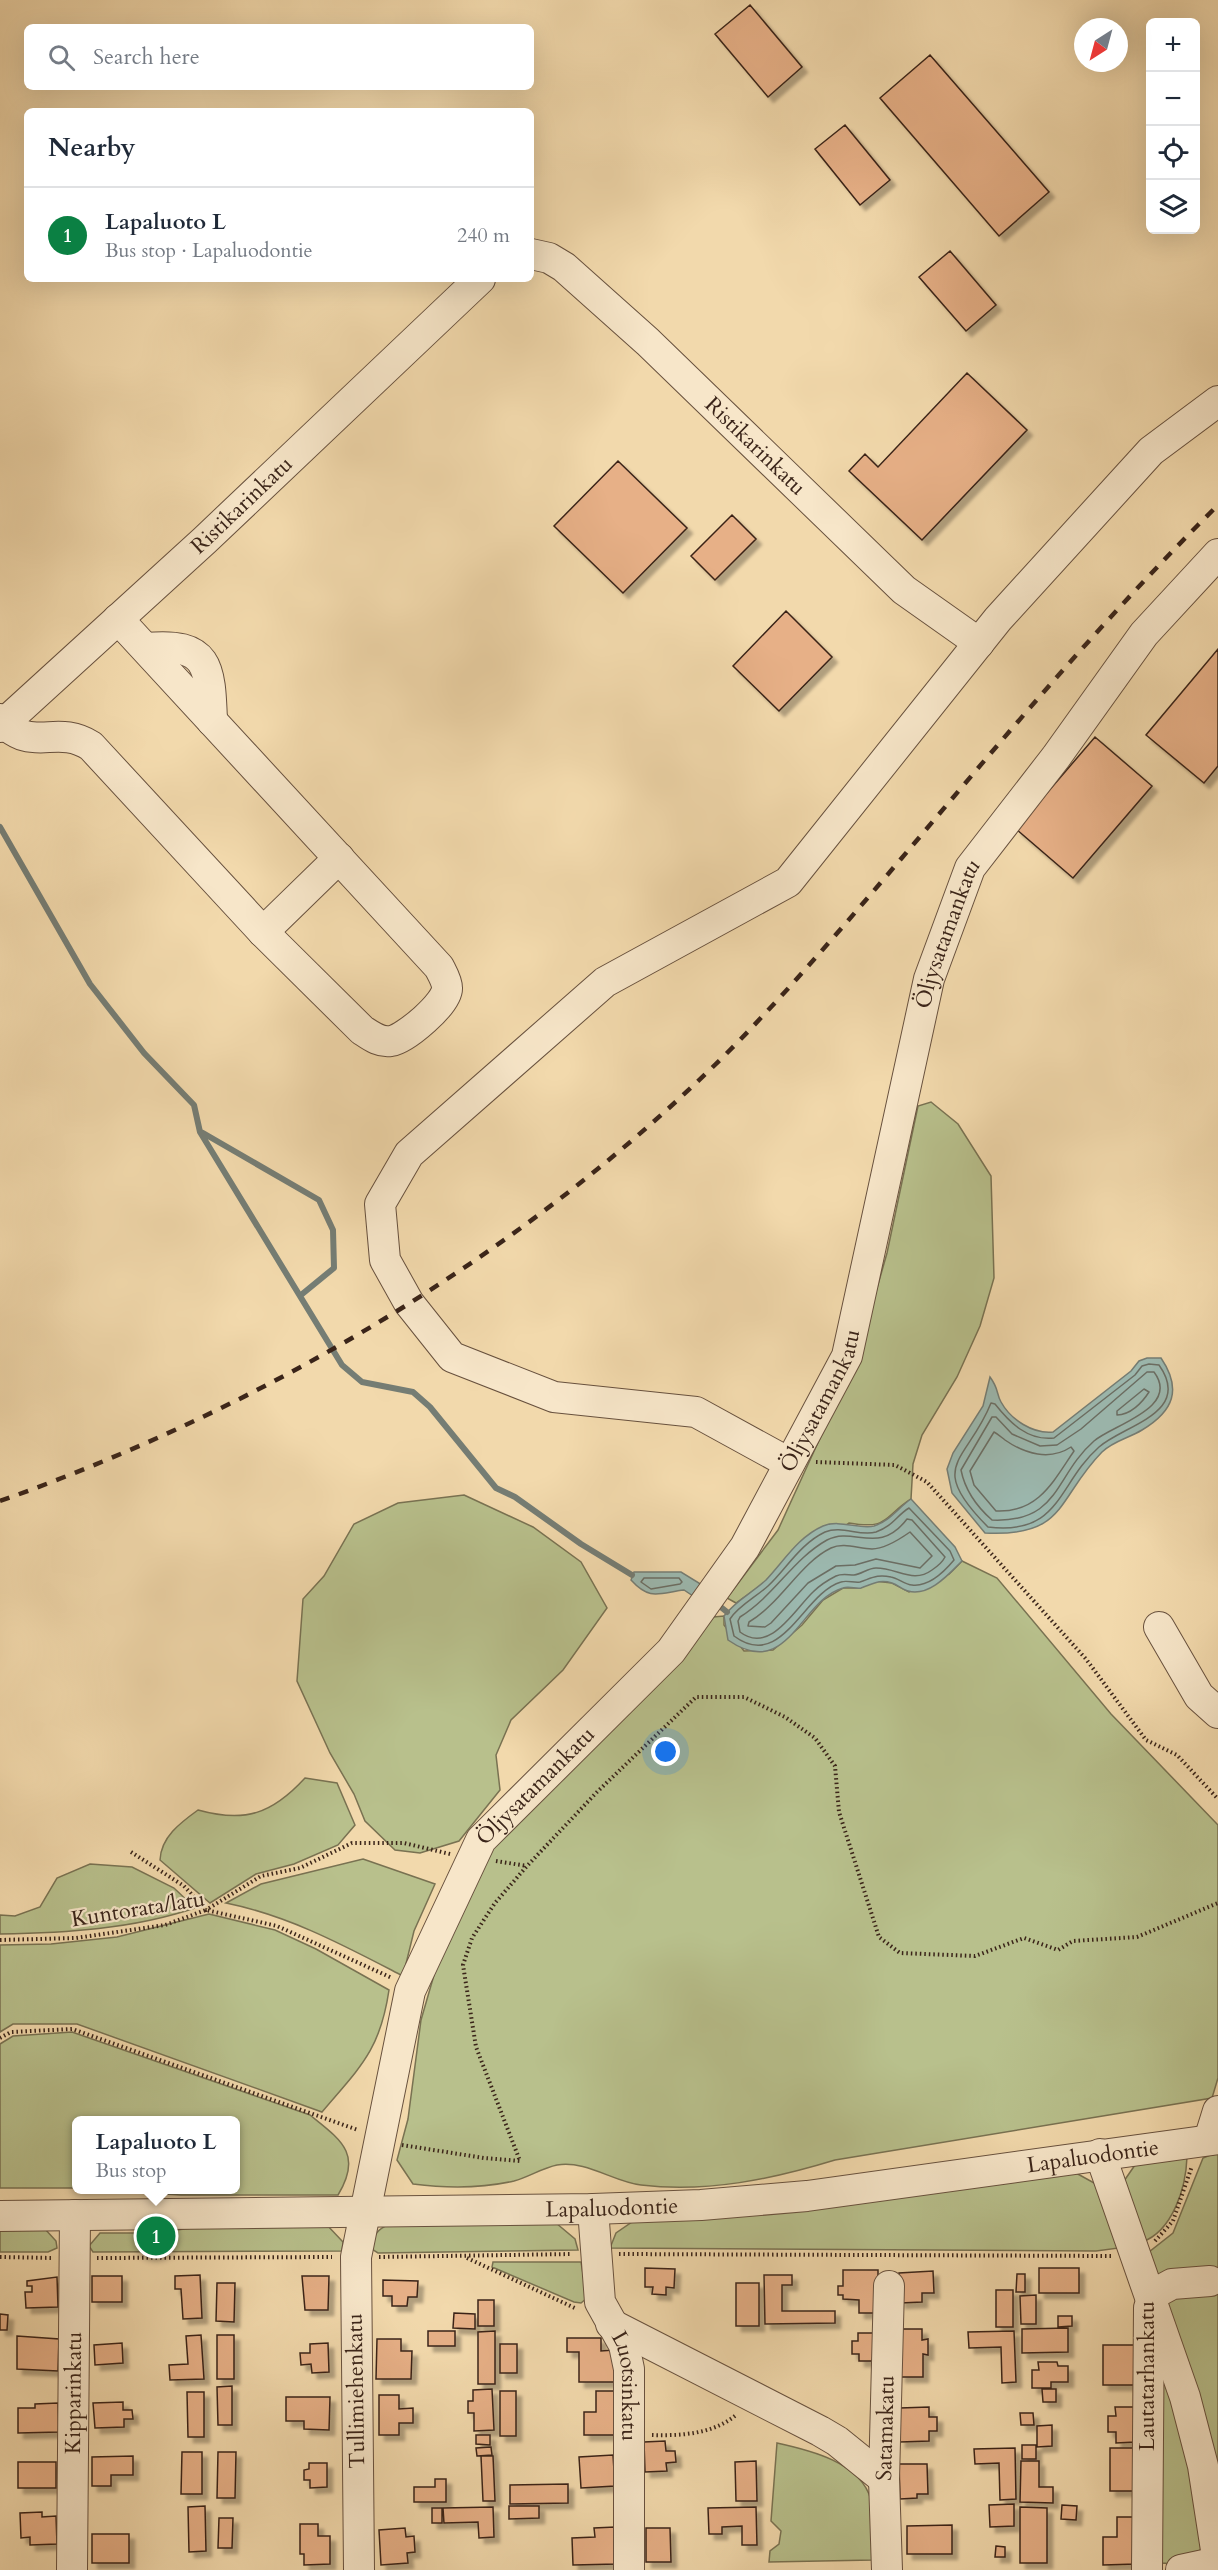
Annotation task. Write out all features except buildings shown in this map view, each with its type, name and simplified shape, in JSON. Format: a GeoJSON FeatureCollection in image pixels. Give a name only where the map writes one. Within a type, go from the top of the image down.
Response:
{"type":"FeatureCollection","features":[{"type":"Feature","properties":{"kind":"street","name":"Ristikarinkatu"},"geometry":{"type":"LineString","coordinates":[[534,255],[549,258],[564,267],[648,342],[904,590],[979,644]]}},
{"type":"Feature","properties":{"kind":"street","name":"Ristikarinkatu"},"geometry":{"type":"LineString","coordinates":[[1,723],[118,619],[477,282]]}},
{"type":"Feature","properties":{"kind":"street"},"geometry":{"type":"LineString","coordinates":[[789,1463],[696,1412],[554,1396],[452,1357],[410,1303],[385,1260],[380,1204],[409,1154],[605,982],[788,882],[979,644],[1151,451],[1218,401]]}},
{"type":"Feature","properties":{"kind":"street","name":"Öljysatamankatu"},"geometry":{"type":"LineString","coordinates":[[363,2212],[412,1987],[481,1840],[671,1651],[746,1547],[847,1356],[929,979],[970,868],[1056,757],[1144,634],[1218,554]]}},
{"type":"Feature","properties":{"kind":"street"},"geometry":{"type":"LineString","coordinates":[[1,723],[27,738],[71,735],[91,746],[263,932],[362,1030],[374,1038],[383,1041],[401,1038],[441,1004],[447,989],[439,967],[118,619]]}},
{"type":"Feature","properties":{"kind":"street"},"geometry":{"type":"LineString","coordinates":[[263,932],[339,858]]}},
{"type":"Feature","properties":{"kind":"street"},"geometry":{"type":"LineString","coordinates":[[1159,1627],[1199,1696],[1218,1713]]}},
{"type":"Feature","properties":{"kind":"street"},"geometry":{"type":"LineString","coordinates":[[1209,2140],[1218,2111]]}},
{"type":"Feature","properties":{"kind":"street","name":"Lapaluodontie"},"geometry":{"type":"LineString","coordinates":[[0,2216],[593,2209],[701,2205],[807,2196],[1209,2140]]}},
{"type":"Feature","properties":{"kind":"street","name":"Lautatarhankatu"},"geometry":{"type":"LineString","coordinates":[[1100,2154],[1150,2296],[1147,2334],[1147,2570]]}},
{"type":"Feature","properties":{"kind":"street","name":"Luotsinkatu"},"geometry":{"type":"LineString","coordinates":[[593,2209],[600,2302],[627,2355],[628,2570]]}},
{"type":"Feature","properties":{"kind":"street","name":"Tullimiehenkatu"},"geometry":{"type":"LineString","coordinates":[[359,2570],[356,2257],[363,2212]]}},
{"type":"Feature","properties":{"kind":"street","name":"Kipparinkatu"},"geometry":{"type":"LineString","coordinates":[[72,2570],[75,2215]]}},
{"type":"Feature","properties":{"kind":"street"},"geometry":{"type":"LineString","coordinates":[[1181,2570],[1218,2563],[1203,2466],[1185,2397],[1150,2296],[1172,2284],[1210,2280]]}},
{"type":"Feature","properties":{"kind":"street","name":"Satamakatu"},"geometry":{"type":"LineString","coordinates":[[887,2570],[885,2479],[889,2286]]}},
{"type":"Feature","properties":{"kind":"street"},"geometry":{"type":"LineString","coordinates":[[611,2324],[837,2441],[885,2479]]}},
{"type":"Feature","properties":{"kind":"path"},"geometry":{"type":"LineString","coordinates":[[789,1463],[895,1465],[927,1482],[1086,1659],[1146,1740],[1177,1755],[1218,1799]]}},
{"type":"Feature","properties":{"kind":"path"},"geometry":{"type":"LineString","coordinates":[[0,2038],[11,2032],[72,2029],[409,2147],[520,2161],[476,2047],[463,1965],[472,1938],[489,1912],[527,1866],[597,1792],[696,1697],[744,1697],[785,1717],[815,1738],[835,1766],[839,1812],[879,1937],[900,1953],[975,1956],[1024,1938],[1058,1950],[1073,1941],[1137,1936],[1218,1903]]}},
{"type":"Feature","properties":{"kind":"path"},"geometry":{"type":"LineString","coordinates":[[131,1852],[184,1886],[206,1910],[261,1876],[300,1868],[352,1843],[404,1843],[472,1859],[527,1866]]}},
{"type":"Feature","properties":{"kind":"path","name":"Kuntorata/latu"},"geometry":{"type":"LineString","coordinates":[[0,1940],[76,1938],[165,1925],[206,1910],[277,1926],[412,1987]]}},
{"type":"Feature","properties":{"kind":"path"},"geometry":{"type":"LineString","coordinates":[[0,2257],[464,2257],[595,2253],[1102,2257],[1136,2252],[1163,2235],[1173,2221],[1209,2140]]}},
{"type":"Feature","properties":{"kind":"path"},"geometry":{"type":"LineString","coordinates":[[464,2257],[611,2324]]}},
{"type":"Feature","properties":{"kind":"path"},"geometry":{"type":"LineString","coordinates":[[628,2435],[691,2434],[733,2418],[754,2399]]}},
{"type":"Feature","properties":{"kind":"green space"},"geometry":{"type":"Polygon","coordinates":[[[931,1102],[958,1124],[991,1176],[994,1278],[980,1326],[957,1377],[922,1435],[913,1464],[911,1499],[879,1523],[862,1525],[849,1523],[736,1603],[727,1598],[778,1530],[858,1355],[887,1253],[918,1106],[931,1102]]]}},
{"type":"Feature","properties":{"kind":"green space"},"geometry":{"type":"Polygon","coordinates":[[[464,1495],[533,1527],[581,1562],[607,1608],[563,1670],[511,1720],[496,1755],[500,1790],[459,1841],[420,1853],[395,1850],[365,1821],[354,1794],[330,1753],[297,1681],[303,1599],[324,1576],[354,1524],[398,1503],[464,1495]]]}},
{"type":"Feature","properties":{"kind":"green space"},"geometry":{"type":"Polygon","coordinates":[[[962,1561],[997,1578],[1111,1714],[1218,1825],[1218,2078],[1212,2098],[835,2160],[788,2173],[715,2186],[641,2185],[589,2168],[568,2164],[551,2166],[514,2181],[490,2185],[451,2187],[413,2184],[397,2160],[408,2119],[421,2020],[454,1906],[506,1824],[713,1617],[724,1616],[724,1625],[744,1651],[773,1650],[802,1625],[823,1600],[843,1588],[860,1588],[874,1581],[892,1583],[909,1592],[949,1574],[962,1561]]]}},
{"type":"Feature","properties":{"kind":"green space"},"geometry":{"type":"Polygon","coordinates":[[[305,1778],[337,1783],[355,1825],[338,1845],[294,1864],[256,1874],[210,1903],[160,1860],[164,1844],[173,1831],[198,1810],[230,1816],[257,1812],[281,1800],[305,1778]]]}},
{"type":"Feature","properties":{"kind":"green space"},"geometry":{"type":"Polygon","coordinates":[[[363,1859],[435,1884],[414,1931],[403,1976],[295,1924],[226,1903],[261,1884],[363,1859]]]}},
{"type":"Feature","properties":{"kind":"green space"},"geometry":{"type":"Polygon","coordinates":[[[90,1864],[132,1867],[174,1888],[195,1908],[148,1921],[123,1925],[0,1934],[0,1915],[15,1916],[40,1907],[57,1878],[90,1864]]]}},
{"type":"Feature","properties":{"kind":"green space"},"geometry":{"type":"Polygon","coordinates":[[[209,1914],[275,1930],[316,1949],[389,1990],[374,2044],[358,2070],[322,2112],[77,2024],[13,2024],[0,2032],[0,1945],[51,1944],[117,1937],[209,1914]]]}},
{"type":"Feature","properties":{"kind":"green space"},"geometry":{"type":"Polygon","coordinates":[[[72,2032],[310,2115],[331,2132],[345,2149],[349,2169],[345,2181],[338,2195],[165,2194],[240,2194],[240,2116],[72,2116],[72,2188],[0,2188],[0,2044],[13,2036],[72,2032]]]}},
{"type":"Feature","properties":{"kind":"green space"},"geometry":{"type":"Polygon","coordinates":[[[1218,2152],[1218,2512],[1158,2275],[1149,2252],[1173,2233],[1203,2158],[1218,2152]]]}},
{"type":"Feature","properties":{"kind":"green space"},"geometry":{"type":"Polygon","coordinates":[[[1187,2157],[1184,2181],[1176,2207],[1162,2228],[1142,2242],[1124,2181],[1135,2165],[1187,2157]]]}},
{"type":"Feature","properties":{"kind":"green space"},"geometry":{"type":"Polygon","coordinates":[[[1076,2173],[1096,2184],[1119,2248],[1096,2251],[610,2248],[616,2233],[635,2220],[1076,2173]]]}},
{"type":"Feature","properties":{"kind":"green space"},"geometry":{"type":"Polygon","coordinates":[[[556,2223],[575,2239],[578,2250],[378,2253],[370,2248],[377,2233],[390,2224],[556,2223]]]}},
{"type":"Feature","properties":{"kind":"green space"},"geometry":{"type":"Polygon","coordinates":[[[326,2224],[343,2242],[342,2251],[93,2252],[89,2246],[100,2233],[153,2233],[192,2228],[326,2224]]]}},
{"type":"Feature","properties":{"kind":"green space"},"geometry":{"type":"Polygon","coordinates":[[[0,2227],[45,2229],[56,2241],[57,2248],[48,2252],[0,2252],[0,2227]]]}},
{"type":"Feature","properties":{"kind":"green space"},"geometry":{"type":"Polygon","coordinates":[[[493,2262],[581,2262],[587,2298],[581,2303],[574,2302],[492,2267],[493,2262]]]}},
{"type":"Feature","properties":{"kind":"green space"},"geometry":{"type":"Polygon","coordinates":[[[1155,2343],[1180,2414],[1202,2548],[1189,2558],[1173,2563],[1162,2563],[1155,2343]]]}},
{"type":"Feature","properties":{"kind":"green space"},"geometry":{"type":"Polygon","coordinates":[[[777,2443],[818,2454],[845,2467],[857,2476],[865,2487],[873,2507],[873,2560],[769,2562],[770,2551],[779,2544],[781,2531],[771,2521],[777,2443]]]}},
{"type":"Feature","properties":{"kind":"water"},"geometry":{"type":"Polygon","coordinates":[[[1147,1358],[1161,1358],[1168,1369],[1171,1380],[1173,1389],[1171,1398],[1168,1407],[1161,1415],[1142,1430],[1102,1452],[1087,1469],[1057,1512],[1046,1522],[1031,1529],[1012,1533],[985,1533],[952,1493],[947,1469],[953,1453],[983,1406],[990,1377],[1001,1402],[1011,1415],[1030,1428],[1053,1432],[1131,1371],[1139,1361],[1147,1358]]]}},
{"type":"Feature","properties":{"kind":"water"},"geometry":{"type":"Polygon","coordinates":[[[911,1499],[955,1547],[962,1561],[938,1583],[931,1588],[916,1592],[883,1582],[876,1582],[861,1588],[843,1588],[828,1595],[779,1645],[765,1651],[748,1650],[728,1640],[724,1616],[766,1580],[806,1536],[829,1524],[868,1527],[880,1524],[911,1499]]]}},
{"type":"Feature","properties":{"kind":"water"},"geometry":{"type":"Polygon","coordinates":[[[634,1572],[681,1572],[707,1588],[699,1600],[684,1590],[661,1594],[650,1593],[638,1587],[631,1580],[634,1572]]]}},
{"type":"Feature","properties":{"kind":"waterway"},"geometry":{"type":"LineString","coordinates":[[0,827],[90,984],[144,1053],[194,1105],[200,1132],[342,1365],[362,1382],[413,1392],[430,1407],[496,1488],[515,1497],[581,1544],[632,1575]]}},
{"type":"Feature","properties":{"kind":"waterway"},"geometry":{"type":"LineString","coordinates":[[203,1133],[319,1200],[333,1230],[334,1268],[301,1295]]}},
{"type":"Feature","properties":{"kind":"waterway"},"geometry":{"type":"LineString","coordinates":[[717,1604],[727,1612]]}},
{"type":"Feature","properties":{"kind":"railway"},"geometry":{"type":"LineString","coordinates":[[0,1501],[101,1462],[201,1418],[299,1368],[394,1313],[486,1253],[574,1188],[658,1118],[737,1043],[851,917],[1065,668],[1140,585],[1218,505]]}},
{"type":"Feature","properties":{"kind":"place","name":"Lapaluoto L"},"geometry":{"type":"Point","coordinates":[156,2236]}}]}
